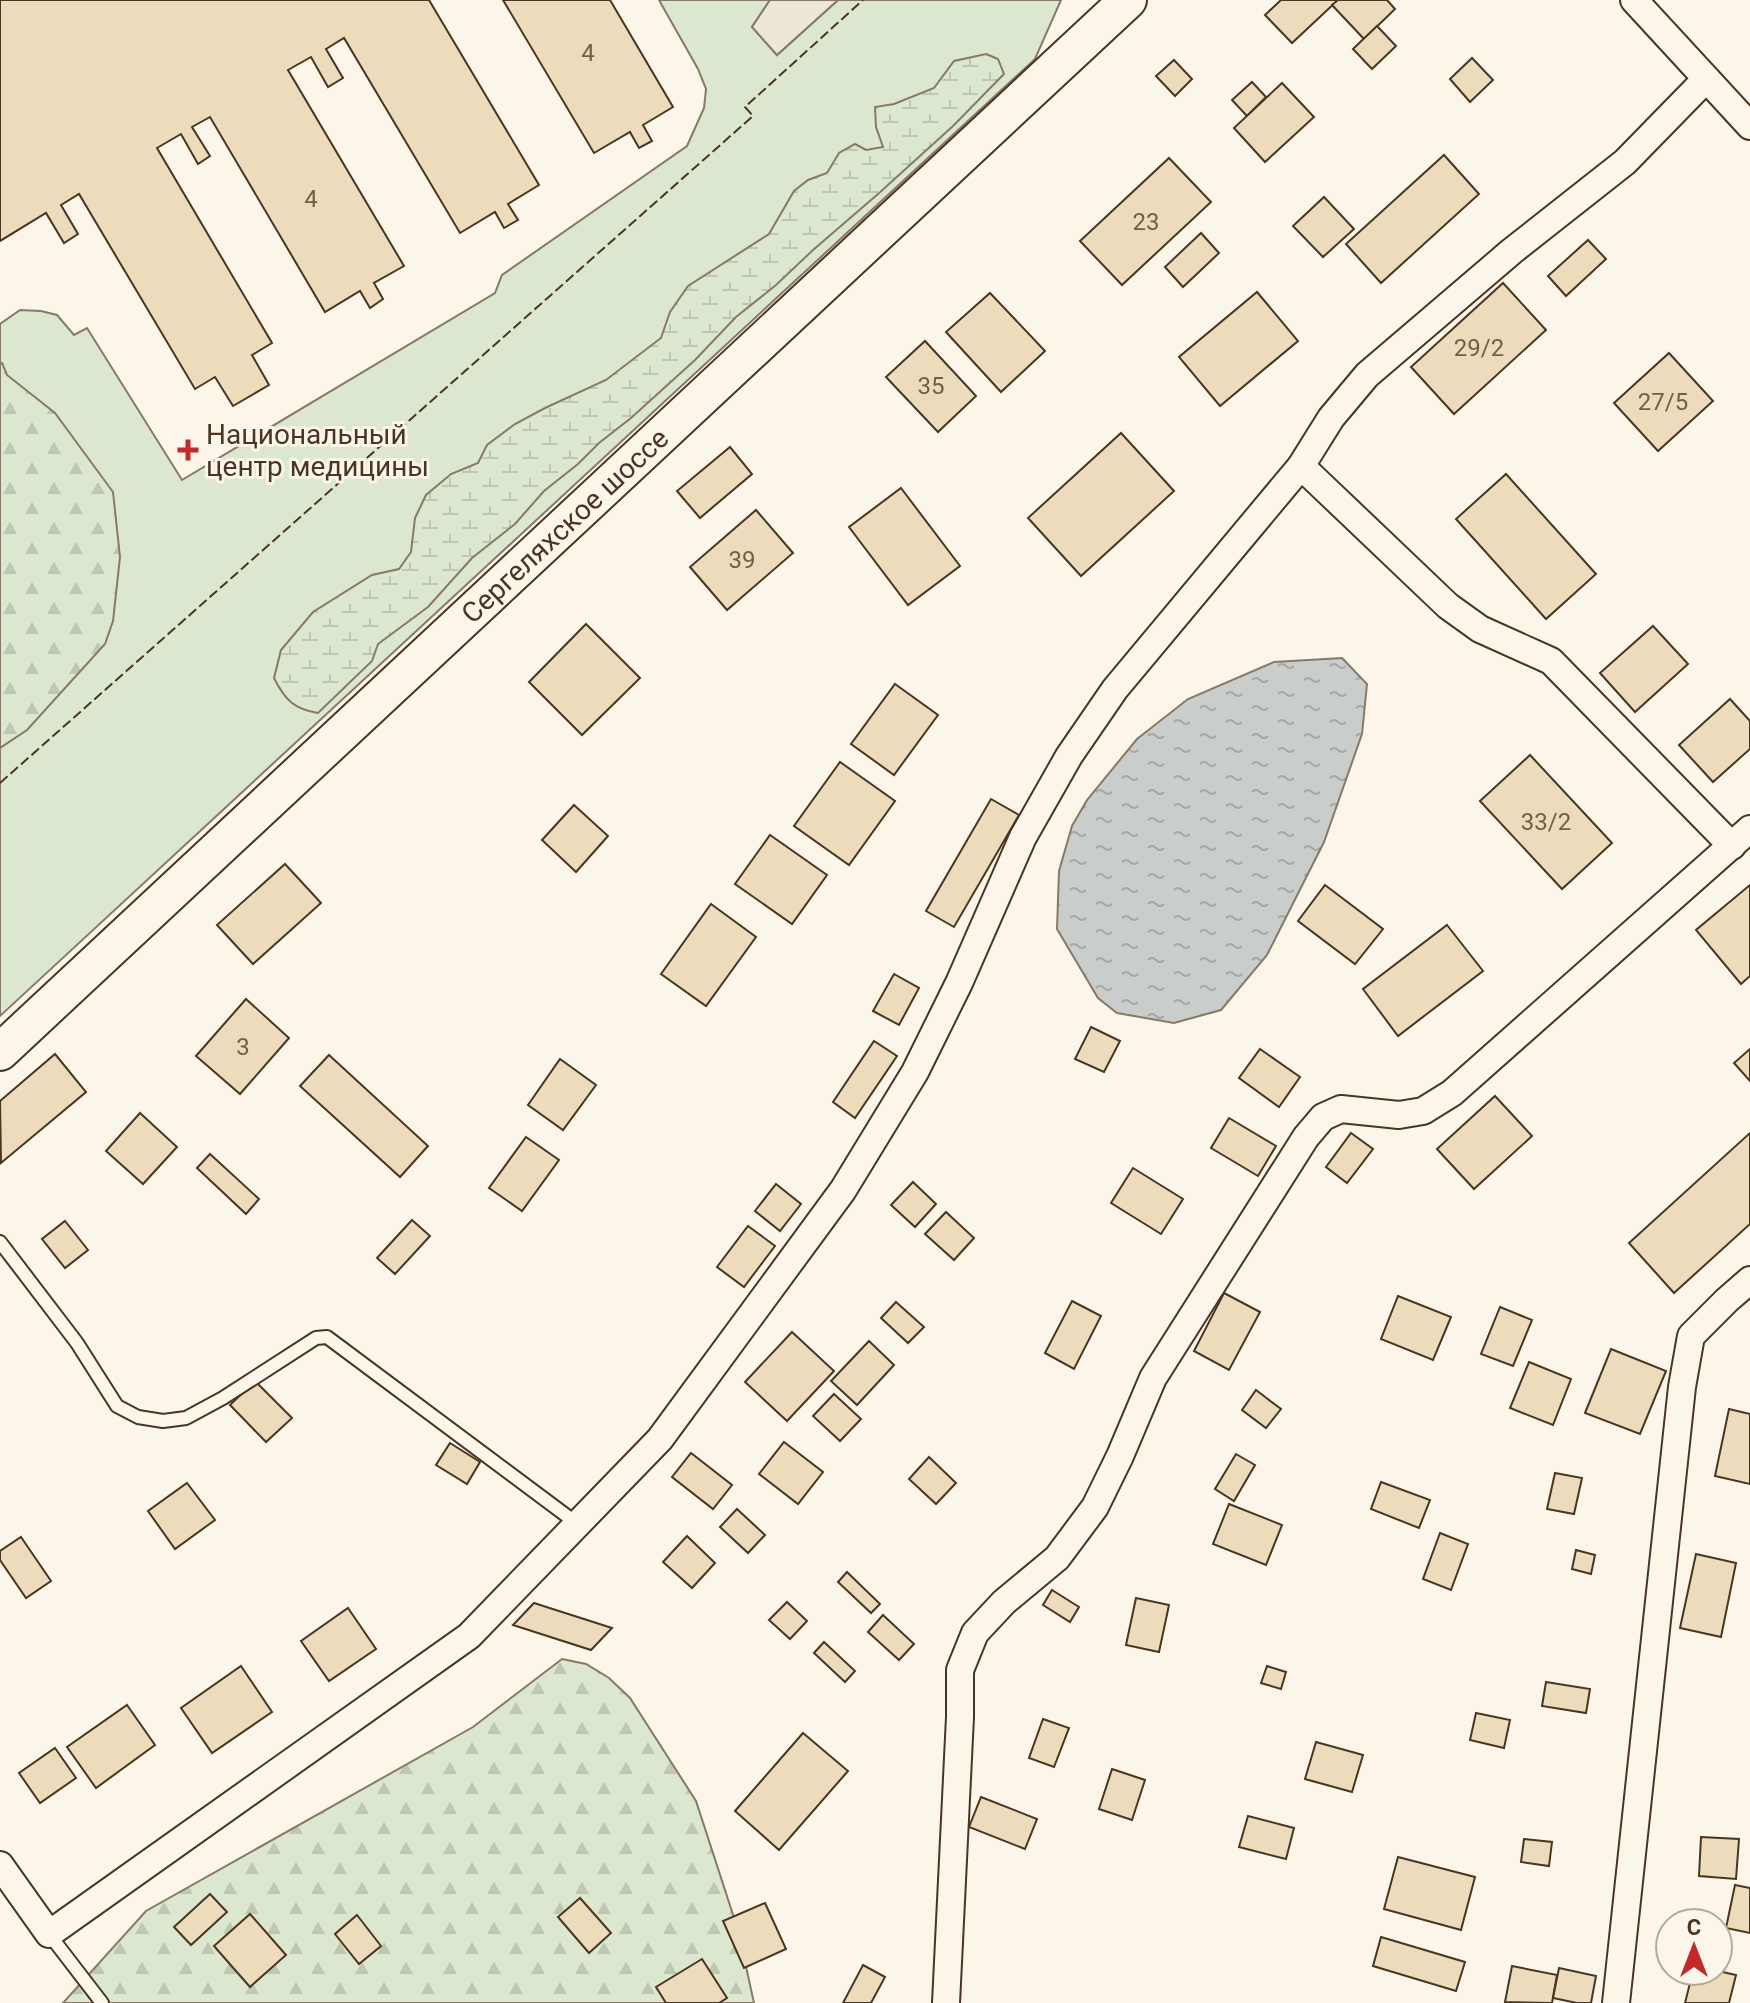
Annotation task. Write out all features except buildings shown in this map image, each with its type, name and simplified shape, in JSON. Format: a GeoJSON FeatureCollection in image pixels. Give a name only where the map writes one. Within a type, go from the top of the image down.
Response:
{"type":"FeatureCollection","features":[{"type":"Feature","properties":{"kind":"main road","name":"Сергеляхское шоссе"},"geometry":{"type":"LineString","coordinates":[[0,1052],[1128,0]]}},
{"type":"Feature","properties":{"kind":"street"},"geometry":{"type":"LineString","coordinates":[[1634,0],[1750,126]]}},
{"type":"Feature","properties":{"kind":"street"},"geometry":{"type":"LineString","coordinates":[[0,1865],[49,1934],[469,1636],[579,1525],[660,1439],[843,1190],[915,1072],[959,983],[1023,837],[1069,756],[1115,689],[1301,466],[1331,418],[1367,375],[1512,251],[1625,162],[1706,79]]}},
{"type":"Feature","properties":{"kind":"street"},"geometry":{"type":"LineString","coordinates":[[946,2003],[960,1670],[975,1633],[1004,1602],[1057,1558],[1095,1507],[1153,1378],[1306,1137],[1323,1117],[1341,1109],[1399,1115],[1423,1111],[1452,1093],[1741,837],[1551,661],[1480,629],[1448,606],[1301,466]]}},
{"type":"Feature","properties":{"kind":"street"},"geometry":{"type":"LineString","coordinates":[[1616,2003],[1682,1387],[1691,1336],[1750,1280]]}},
{"type":"Feature","properties":{"kind":"lane"},"geometry":{"type":"LineString","coordinates":[[0,1242],[77,1343],[117,1406],[138,1417],[163,1421],[186,1418],[316,1338],[327,1337],[579,1525]]}},
{"type":"Feature","properties":{"kind":"lane"},"geometry":{"type":"LineString","coordinates":[[49,1934],[102,2003]]}},
{"type":"Feature","properties":{"kind":"green space"},"geometry":{"type":"Polygon","coordinates":[[[659,0],[770,0],[752,27],[777,55],[838,0],[1061,0],[1035,59],[0,1016],[0,324],[20,310],[57,315],[74,335],[87,328],[182,480],[495,293],[502,275],[687,146],[704,108],[706,89],[659,0]]]}},
{"type":"Feature","properties":{"kind":"green space"},"geometry":{"type":"Polygon","coordinates":[[[986,54],[998,59],[1004,74],[953,126],[776,285],[736,317],[695,360],[631,418],[544,491],[515,524],[472,558],[428,607],[378,644],[372,661],[318,713],[296,706],[286,698],[274,678],[281,650],[313,612],[372,575],[399,569],[411,552],[415,518],[426,495],[451,474],[478,463],[487,445],[515,424],[606,380],[661,338],[670,312],[688,286],[769,234],[794,191],[808,180],[827,173],[839,153],[855,144],[866,150],[883,147],[876,127],[875,107],[894,104],[934,88],[954,61],[986,54]]]}},
{"type":"Feature","properties":{"kind":"green space"},"geometry":{"type":"Polygon","coordinates":[[[0,364],[7,375],[55,413],[113,492],[120,557],[113,621],[105,644],[27,730],[0,748],[0,364]]]}},
{"type":"Feature","properties":{"kind":"green space"},"geometry":{"type":"Polygon","coordinates":[[[562,1659],[586,1664],[609,1678],[630,1698],[696,1801],[738,1930],[754,2003],[63,2003],[146,1911],[473,1727],[562,1659]]]}},
{"type":"Feature","properties":{"kind":"shaded area"},"geometry":{"type":"Polygon","coordinates":[[[770,0],[838,0],[777,55],[752,27],[770,0]]]}},
{"type":"Feature","properties":{"kind":"water"},"geometry":{"type":"Polygon","coordinates":[[[1342,658],[1367,684],[1362,734],[1324,842],[1267,955],[1221,1010],[1174,1023],[1117,1013],[1098,998],[1057,929],[1059,871],[1072,826],[1087,800],[1137,739],[1188,699],[1274,662],[1342,658]]]}},
{"type":"Feature","properties":{"kind":"fence"},"geometry":{"type":"LineString","coordinates":[[0,783],[753,116],[745,107],[863,0]]}},
{"type":"Feature","properties":{"kind":"place","name":"Национальный центр медицины"},"geometry":{"type":"Point","coordinates":[188,450]}}]}
